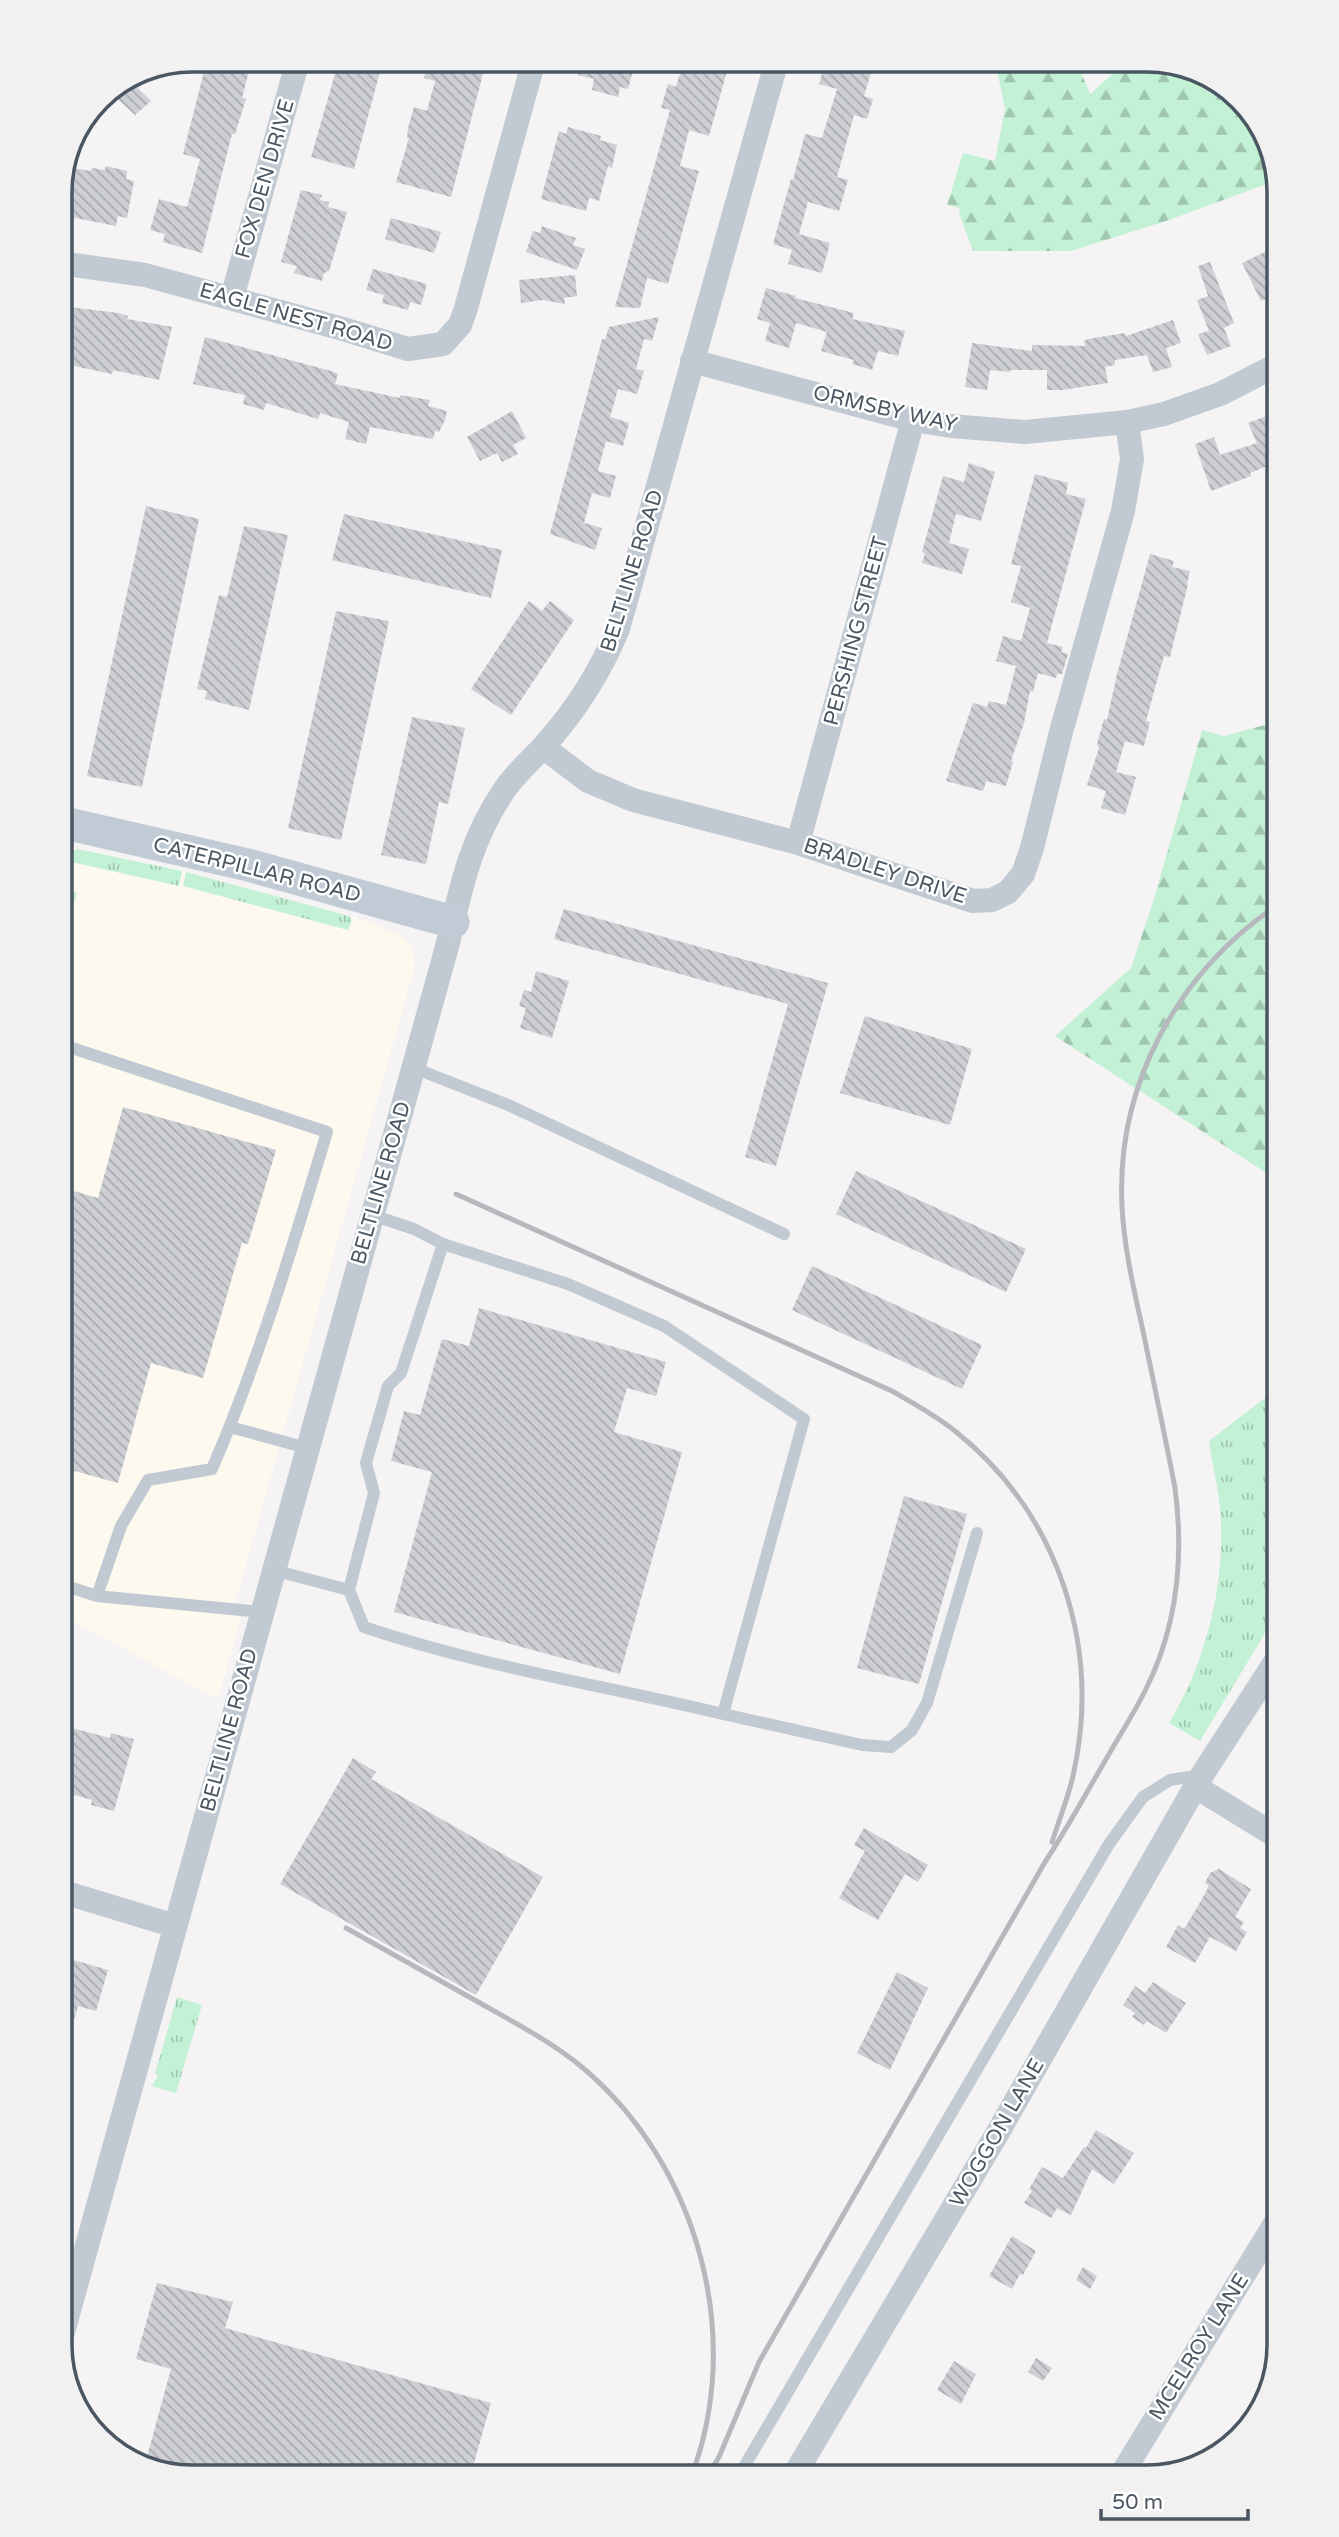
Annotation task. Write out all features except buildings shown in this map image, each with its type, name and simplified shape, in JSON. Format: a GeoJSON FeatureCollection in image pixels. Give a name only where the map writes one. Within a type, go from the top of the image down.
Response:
{"type":"FeatureCollection","features":[{"type":"Feature","properties":{"kind":"street","name":"FOX DEN DRIVE"},"geometry":{"type":"LineString","coordinates":[[232,298],[295,72]]}},
{"type":"Feature","properties":{"kind":"street","name":"EAGLE NEST ROAD"},"geometry":{"type":"LineString","coordinates":[[72,265],[145,275],[408,349],[443,344],[460,325],[466,308],[531,72]]}},
{"type":"Feature","properties":{"kind":"street","name":"BELTLINE ROAD"},"geometry":{"type":"LineString","coordinates":[[72,2299],[473,848],[506,788],[588,690],[618,629],[774,72]]}},
{"type":"Feature","properties":{"kind":"street","name":"ORMSBY WAY"},"geometry":{"type":"LineString","coordinates":[[692,361],[913,420],[1025,432],[1127,422],[1164,414],[1220,394],[1267,370]]}},
{"type":"Feature","properties":{"kind":"street","name":"PERSHING STREET"},"geometry":{"type":"LineString","coordinates":[[798,843],[913,420]]}},
{"type":"Feature","properties":{"kind":"street","name":"BRADLEY DRIVE"},"geometry":{"type":"LineString","coordinates":[[543,747],[588,781],[633,800],[798,843],[973,901],[992,900],[1007,892],[1023,874],[1032,848],[1061,732],[1123,511],[1132,460],[1127,422]]}},
{"type":"Feature","properties":{"kind":"street","name":"CATERPILLAR ROAD"},"geometry":{"type":"LineString","coordinates":[[72,825],[248,865],[453,922]]}},
{"type":"Feature","properties":{"kind":"street","name":"WOGGON LANE"},"geometry":{"type":"LineString","coordinates":[[800,2465],[998,2134],[1199,1781],[1267,1675]]}},
{"type":"Feature","properties":{"kind":"street"},"geometry":{"type":"LineString","coordinates":[[1199,1781],[1267,1829]]}},
{"type":"Feature","properties":{"kind":"street"},"geometry":{"type":"LineString","coordinates":[[72,1895],[175,1926]]}},
{"type":"Feature","properties":{"kind":"street","name":"MCELROY LANE"},"geometry":{"type":"LineString","coordinates":[[1126,2465],[1267,2236]]}},
{"type":"Feature","properties":{"kind":"lane"},"geometry":{"type":"LineString","coordinates":[[72,1048],[327,1132],[293,1244],[230,1427],[212,1469],[148,1480],[121,1526],[97,1596]]}},
{"type":"Feature","properties":{"kind":"lane"},"geometry":{"type":"LineString","coordinates":[[414,1068],[508,1105],[784,1234]]}},
{"type":"Feature","properties":{"kind":"lane"},"geometry":{"type":"LineString","coordinates":[[372,1215],[414,1229],[443,1244],[568,1284],[664,1326],[804,1419],[723,1714]]}},
{"type":"Feature","properties":{"kind":"lane"},"geometry":{"type":"LineString","coordinates":[[443,1244],[401,1373],[388,1386],[366,1463],[374,1493],[349,1590],[364,1627],[424,1647],[586,1685],[636,1693],[862,1745],[891,1747],[912,1730],[927,1703],[977,1533]]}},
{"type":"Feature","properties":{"kind":"lane"},"geometry":{"type":"LineString","coordinates":[[230,1427],[307,1448]]}},
{"type":"Feature","properties":{"kind":"lane"},"geometry":{"type":"LineString","coordinates":[[273,1570],[349,1590]]}},
{"type":"Feature","properties":{"kind":"lane"},"geometry":{"type":"LineString","coordinates":[[72,1588],[97,1596],[262,1612]]}},
{"type":"Feature","properties":{"kind":"lane"},"geometry":{"type":"LineString","coordinates":[[745,2465],[1109,1844],[1143,1797],[1170,1780],[1199,1781]]}},
{"type":"Feature","properties":{"kind":"shaded area"},"geometry":{"type":"Polygon","coordinates":[[[72,848],[182,871],[371,922],[404,938],[411,946],[414,958],[414,970],[232,1614],[241,1617],[218,1699],[72,1621],[72,848]]]}},
{"type":"Feature","properties":{"kind":"green space"},"geometry":{"type":"Polygon","coordinates":[[[997,72],[1081,72],[1090,94],[1115,72],[1171,74],[1193,81],[1220,96],[1243,119],[1258,146],[1266,184],[1169,220],[1071,251],[973,251],[959,213],[960,208],[947,205],[963,153],[995,161],[1005,109],[997,72]]]}},
{"type":"Feature","properties":{"kind":"green space"},"geometry":{"type":"Polygon","coordinates":[[[1267,724],[1267,1173],[1055,1036],[1131,968],[1154,899],[1202,730],[1224,736],[1267,724]]]}},
{"type":"Feature","properties":{"kind":"green space"},"geometry":{"type":"Polygon","coordinates":[[[77,849],[182,871],[179,886],[72,862],[72,852],[77,849]]]}},
{"type":"Feature","properties":{"kind":"green space"},"geometry":{"type":"Polygon","coordinates":[[[186,872],[349,916],[352,921],[348,930],[183,886],[186,872]]]}},
{"type":"Feature","properties":{"kind":"green space"},"geometry":{"type":"Polygon","coordinates":[[[72,891],[77,892],[72,911],[72,891]]]}},
{"type":"Feature","properties":{"kind":"green space"},"geometry":{"type":"Polygon","coordinates":[[[1267,1396],[1267,1630],[1200,1741],[1169,1723],[1201,1653],[1219,1578],[1221,1516],[1209,1441],[1267,1396]]]}},
{"type":"Feature","properties":{"kind":"green space"},"geometry":{"type":"Polygon","coordinates":[[[177,1997],[202,2005],[176,2093],[152,2086],[158,2076],[155,2074],[177,1997]]]}},
{"type":"Feature","properties":{"kind":"railway"},"geometry":{"type":"LineString","coordinates":[[714,2465],[759,2362],[1130,1718],[1156,1667],[1171,1617],[1175,1592],[1178,1514],[1125,1237],[1122,1206],[1123,1160],[1130,1116],[1143,1074],[1161,1034],[1184,997],[1211,962],[1243,931],[1267,913]]}},
{"type":"Feature","properties":{"kind":"railway"},"geometry":{"type":"LineString","coordinates":[[456,1194],[892,1391],[947,1425],[991,1464],[1021,1502],[1046,1543],[1064,1586],[1076,1632],[1081,1679],[1081,1728],[1071,1784],[1052,1842]]}},
{"type":"Feature","properties":{"kind":"railway"},"geometry":{"type":"LineString","coordinates":[[346,1928],[520,2025],[571,2059],[623,2108],[656,2153],[682,2203],[700,2256],[711,2312],[713,2368],[707,2423],[695,2465]]}}]}
